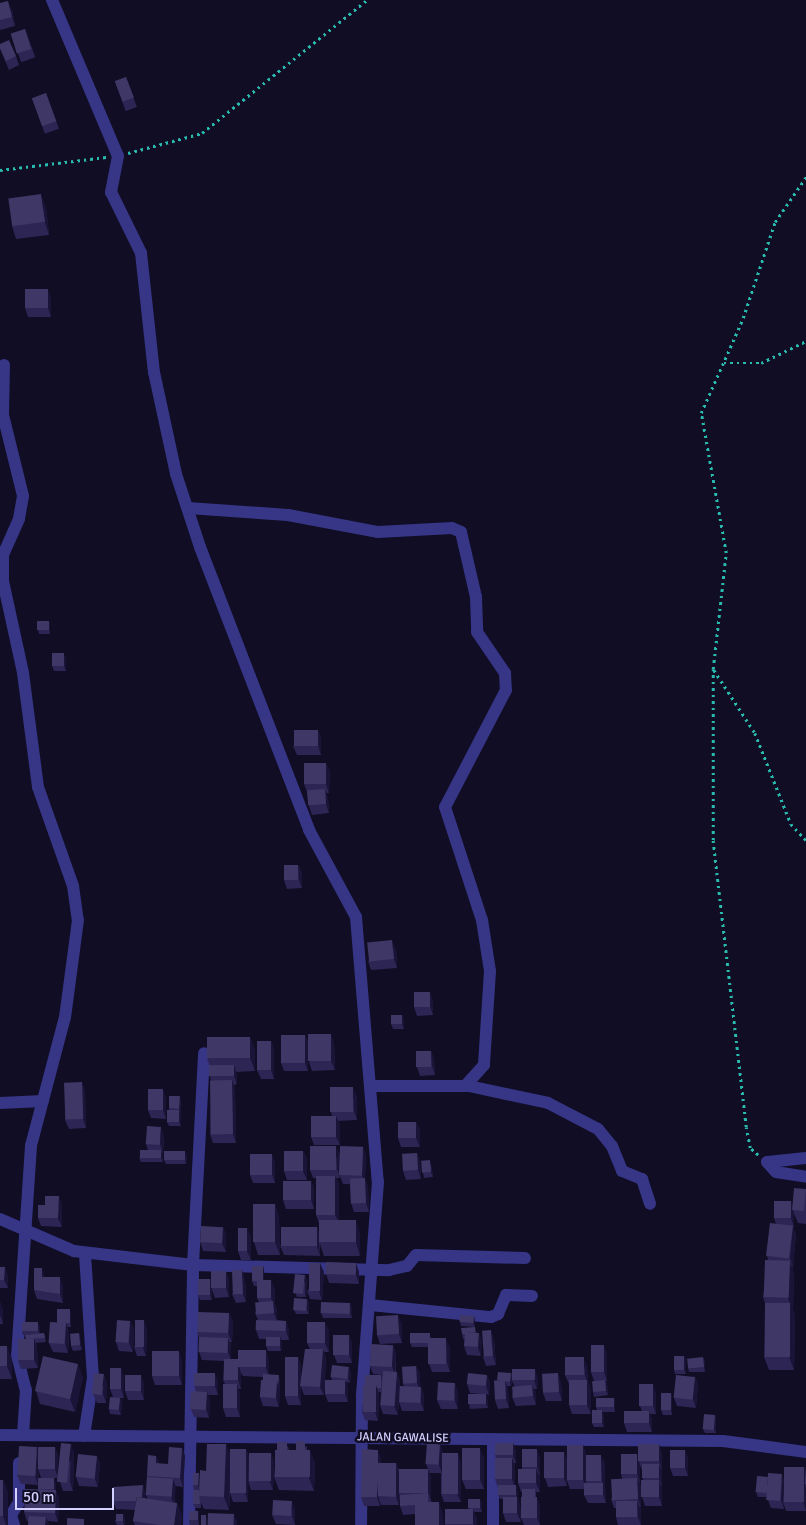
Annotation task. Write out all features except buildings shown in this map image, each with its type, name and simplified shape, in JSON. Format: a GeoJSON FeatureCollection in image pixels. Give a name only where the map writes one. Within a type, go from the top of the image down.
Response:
{"type":"FeatureCollection","features":[{"type":"Feature","properties":{"kind":"street"},"geometry":{"type":"LineString","coordinates":[[52,0],[118,156],[111,192],[141,253],[154,372],[188,508],[309,830],[354,908],[378,1182],[374,1269],[361,1437],[361,1525]]}},
{"type":"Feature","properties":{"kind":"street"},"geometry":{"type":"LineString","coordinates":[[4,365],[3,415],[22,496],[19,519],[3,555],[3,581],[22,673],[38,787],[73,886],[78,920],[66,1010],[31,1146],[23,1231],[17,1362],[26,1390],[22,1435],[20,1499],[12,1512],[14,1525]]}},
{"type":"Feature","properties":{"kind":"street"},"geometry":{"type":"LineString","coordinates":[[188,508],[288,515],[378,532],[452,528],[461,532],[476,597],[477,632],[505,673],[506,690],[446,807],[482,920],[490,971],[484,1065],[465,1086]]}},
{"type":"Feature","properties":{"kind":"street"},"geometry":{"type":"LineString","coordinates":[[189,1525],[193,1265],[204,1053]]}},
{"type":"Feature","properties":{"kind":"street"},"geometry":{"type":"LineString","coordinates":[[371,1086],[465,1086],[548,1103],[598,1129],[612,1146],[622,1171],[642,1179],[650,1204]]}},
{"type":"Feature","properties":{"kind":"street"},"geometry":{"type":"LineString","coordinates":[[0,1103],[43,1102]]}},
{"type":"Feature","properties":{"kind":"street"},"geometry":{"type":"LineString","coordinates":[[767,1162],[806,1158]]}},
{"type":"Feature","properties":{"kind":"street"},"geometry":{"type":"LineString","coordinates":[[767,1162],[776,1172],[806,1177]]}},
{"type":"Feature","properties":{"kind":"street"},"geometry":{"type":"LineString","coordinates":[[0,1219],[23,1231],[85,1253],[193,1265],[374,1269],[407,1266],[416,1255],[525,1258]]}},
{"type":"Feature","properties":{"kind":"street"},"geometry":{"type":"LineString","coordinates":[[84,1436],[93,1378],[85,1253]]}},
{"type":"Feature","properties":{"kind":"street"},"geometry":{"type":"LineString","coordinates":[[370,1305],[491,1317],[498,1314],[506,1296],[532,1296]]}},
{"type":"Feature","properties":{"kind":"street","name":"JALAN GAWALISE"},"geometry":{"type":"LineString","coordinates":[[0,1435],[723,1441],[806,1452]]}},
{"type":"Feature","properties":{"kind":"street"},"geometry":{"type":"LineString","coordinates":[[493,1525],[494,1439]]}},
{"type":"Feature","properties":{"kind":"path"},"geometry":{"type":"LineString","coordinates":[[0,170],[118,156],[202,133],[367,0]]}},
{"type":"Feature","properties":{"kind":"path"},"geometry":{"type":"LineString","coordinates":[[767,1162],[750,1148],[748,1138],[715,858],[713,669],[726,553],[701,413],[724,363],[775,222],[806,177]]}},
{"type":"Feature","properties":{"kind":"path"},"geometry":{"type":"LineString","coordinates":[[724,363],[761,363],[806,341]]}},
{"type":"Feature","properties":{"kind":"path"},"geometry":{"type":"LineString","coordinates":[[713,669],[756,733],[791,824],[806,840]]}}]}
